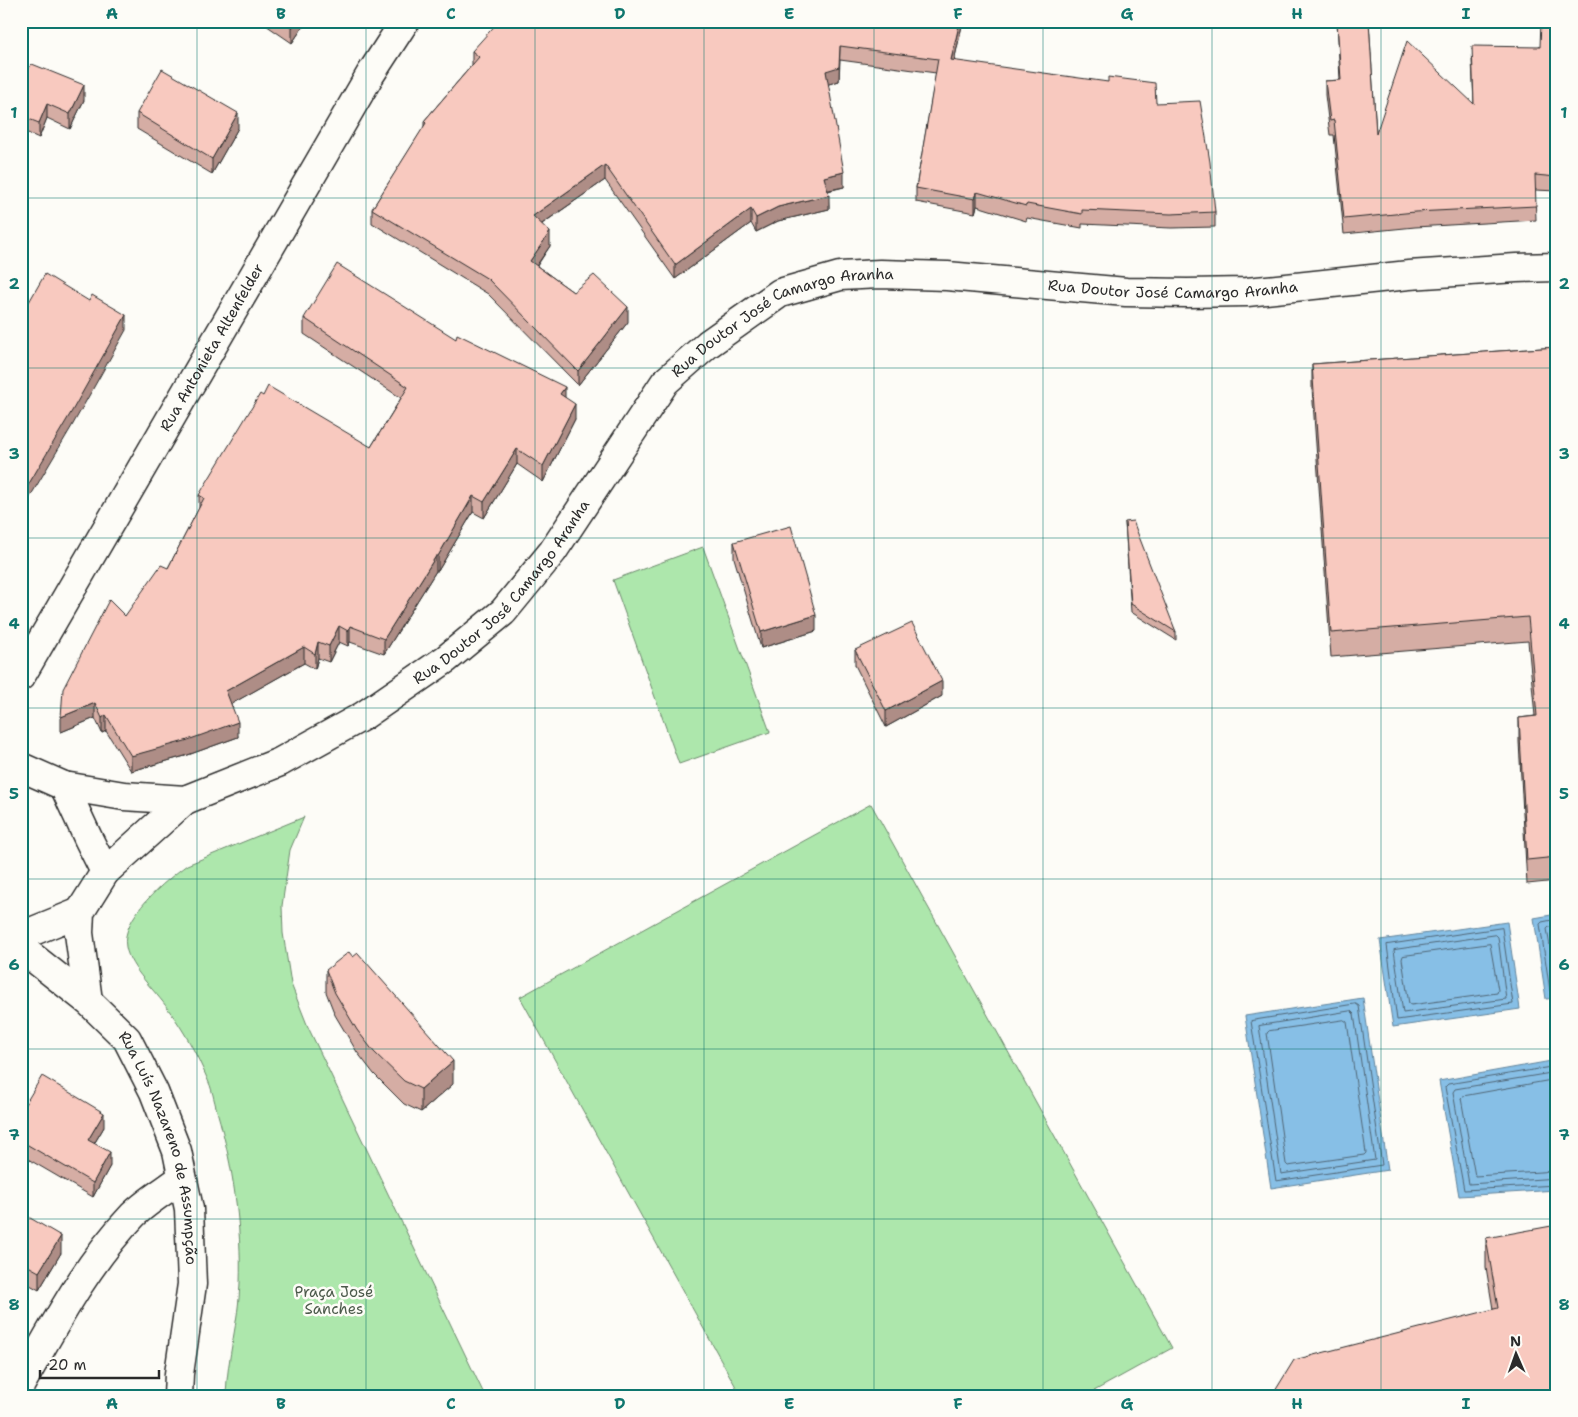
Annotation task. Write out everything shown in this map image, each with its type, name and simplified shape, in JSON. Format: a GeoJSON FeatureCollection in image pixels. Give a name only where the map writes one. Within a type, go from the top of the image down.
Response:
{"type":"FeatureCollection","features":[{"type":"Feature","properties":{"kind":"street","name":"Rua Antonieta Altenfelder"},"geometry":{"type":"LineString","coordinates":[[21,676],[370,75],[405,21]]}},
{"type":"Feature","properties":{"kind":"street","name":"Rua Doutor José Camargo Aranha"},"geometry":{"type":"LineString","coordinates":[[80,912],[105,872],[185,800],[280,762],[363,716],[446,659],[503,612],[552,551],[665,382],[708,344],[780,293],[840,276],[880,274],[947,276],[1126,292],[1187,293],[1247,292],[1409,275],[1557,267]]}},
{"type":"Feature","properties":{"kind":"street","name":"Rua Doutor José Camargo Aranha"},"geometry":{"type":"LineString","coordinates":[[21,768],[64,786],[124,796],[185,800]]}},
{"type":"Feature","properties":{"kind":"street"},"geometry":{"type":"LineString","coordinates":[[64,786],[105,872]]}},
{"type":"Feature","properties":{"kind":"street"},"geometry":{"type":"LineString","coordinates":[[21,936],[80,912],[79,933],[88,1001]]}},
{"type":"Feature","properties":{"kind":"street","name":"Rua Luís Nazareno de Assumpção"},"geometry":{"type":"LineString","coordinates":[[21,948],[88,1001],[127,1040],[154,1092],[177,1151],[189,1209],[192,1284],[179,1374],[178,1396]]}},
{"type":"Feature","properties":{"kind":"street"},"geometry":{"type":"LineString","coordinates":[[21,1384],[93,1262],[134,1214],[182,1178]]}},
{"type":"Feature","properties":{"kind":"green space"},"geometry":{"type":"Polygon","coordinates":[[[703,547],[770,732],[679,764],[613,580],[703,547]]]}},
{"type":"Feature","properties":{"kind":"green space"},"geometry":{"type":"Polygon","coordinates":[[[871,804],[1172,1348],[1085,1396],[741,1396],[520,997],[871,804]]]}},
{"type":"Feature","properties":{"kind":"green space","name":"Praça José Sanches"},"geometry":{"type":"Polygon","coordinates":[[[304,817],[290,850],[282,906],[283,933],[291,984],[308,1027],[485,1396],[226,1396],[240,1283],[238,1218],[228,1153],[212,1090],[203,1069],[179,1025],[144,980],[128,955],[126,936],[130,924],[146,901],[187,865],[304,817]]]}},
{"type":"Feature","properties":{"kind":"water"},"geometry":{"type":"Polygon","coordinates":[[[1557,914],[1557,998],[1546,999],[1534,918],[1557,914]]]}},
{"type":"Feature","properties":{"kind":"water"},"geometry":{"type":"Polygon","coordinates":[[[1507,922],[1520,1009],[1393,1027],[1380,940],[1507,922]]]}},
{"type":"Feature","properties":{"kind":"water"},"geometry":{"type":"Polygon","coordinates":[[[1363,998],[1388,1170],[1271,1188],[1245,1016],[1363,998]]]}},
{"type":"Feature","properties":{"kind":"water"},"geometry":{"type":"Polygon","coordinates":[[[1557,1060],[1557,1190],[1459,1196],[1439,1081],[1557,1060]]]}},
{"type":"Feature","properties":{"kind":"building"},"geometry":{"type":"Polygon","coordinates":[[[283,21],[297,21],[292,28],[283,21]]]}},
{"type":"Feature","properties":{"kind":"building"},"geometry":{"type":"Polygon","coordinates":[[[499,21],[960,21],[951,60],[1108,82],[1108,77],[1155,83],[1156,103],[1200,101],[1210,162],[1215,212],[1171,214],[1082,210],[1082,214],[1027,204],[1026,206],[977,192],[975,199],[916,188],[938,59],[840,46],[839,67],[826,71],[844,172],[824,177],[829,195],[778,207],[756,218],[751,209],[675,265],[605,165],[533,216],[550,232],[530,261],[573,292],[594,275],[628,307],[578,371],[488,279],[372,209],[426,123],[424,121],[479,57],[472,51],[499,21]]]}},
{"type":"Feature","properties":{"kind":"building"},"geometry":{"type":"Polygon","coordinates":[[[1337,21],[1369,21],[1376,134],[1407,41],[1474,104],[1472,46],[1540,47],[1541,21],[1557,21],[1557,177],[1535,175],[1536,206],[1415,212],[1344,219],[1334,120],[1330,121],[1325,81],[1341,80],[1337,21]]]}},
{"type":"Feature","properties":{"kind":"building"},"geometry":{"type":"Polygon","coordinates":[[[32,64],[84,85],[70,114],[47,104],[39,123],[21,116],[21,76],[32,64]]]}},
{"type":"Feature","properties":{"kind":"building"},"geometry":{"type":"Polygon","coordinates":[[[162,69],[238,113],[212,159],[137,113],[162,69]]]}},
{"type":"Feature","properties":{"kind":"building"},"geometry":{"type":"Polygon","coordinates":[[[337,264],[456,339],[457,334],[565,387],[560,394],[575,404],[543,466],[517,449],[484,502],[473,496],[438,556],[436,556],[384,639],[350,626],[348,631],[339,626],[329,646],[318,642],[315,654],[304,647],[226,691],[238,722],[185,741],[131,756],[106,715],[102,718],[95,703],[61,717],[63,689],[109,600],[125,616],[161,565],[168,568],[204,498],[199,495],[260,394],[263,396],[268,386],[371,447],[408,387],[304,318],[337,264]]]}},
{"type":"Feature","properties":{"kind":"building"},"geometry":{"type":"Polygon","coordinates":[[[45,274],[89,301],[92,295],[126,315],[21,497],[21,308],[26,300],[29,302],[45,274]]]}},
{"type":"Feature","properties":{"kind":"building"},"geometry":{"type":"Polygon","coordinates":[[[1557,347],[1557,857],[1527,860],[1519,718],[1537,716],[1528,617],[1331,633],[1312,364],[1557,347]]]}},
{"type":"Feature","properties":{"kind":"building"},"geometry":{"type":"Polygon","coordinates":[[[1133,521],[1176,632],[1131,604],[1125,522],[1133,521]]]}},
{"type":"Feature","properties":{"kind":"building"},"geometry":{"type":"Polygon","coordinates":[[[791,526],[816,615],[761,632],[734,542],[791,526]]]}},
{"type":"Feature","properties":{"kind":"building"},"geometry":{"type":"Polygon","coordinates":[[[912,623],[942,681],[886,711],[855,650],[912,623]]]}},
{"type":"Feature","properties":{"kind":"building"},"geometry":{"type":"Polygon","coordinates":[[[349,952],[353,957],[358,953],[453,1061],[421,1089],[404,1081],[374,1052],[357,1030],[335,993],[326,970],[349,952]]]}},
{"type":"Feature","properties":{"kind":"building"},"geometry":{"type":"Polygon","coordinates":[[[42,1076],[104,1113],[88,1140],[110,1152],[93,1183],[21,1141],[21,1111],[42,1076]]]}},
{"type":"Feature","properties":{"kind":"building"},"geometry":{"type":"Polygon","coordinates":[[[25,1215],[61,1236],[39,1272],[21,1262],[21,1219],[25,1215]]]}},
{"type":"Feature","properties":{"kind":"building"},"geometry":{"type":"Polygon","coordinates":[[[1557,1225],[1557,1396],[1272,1396],[1294,1360],[1498,1308],[1486,1238],[1557,1225]]]}}]}
